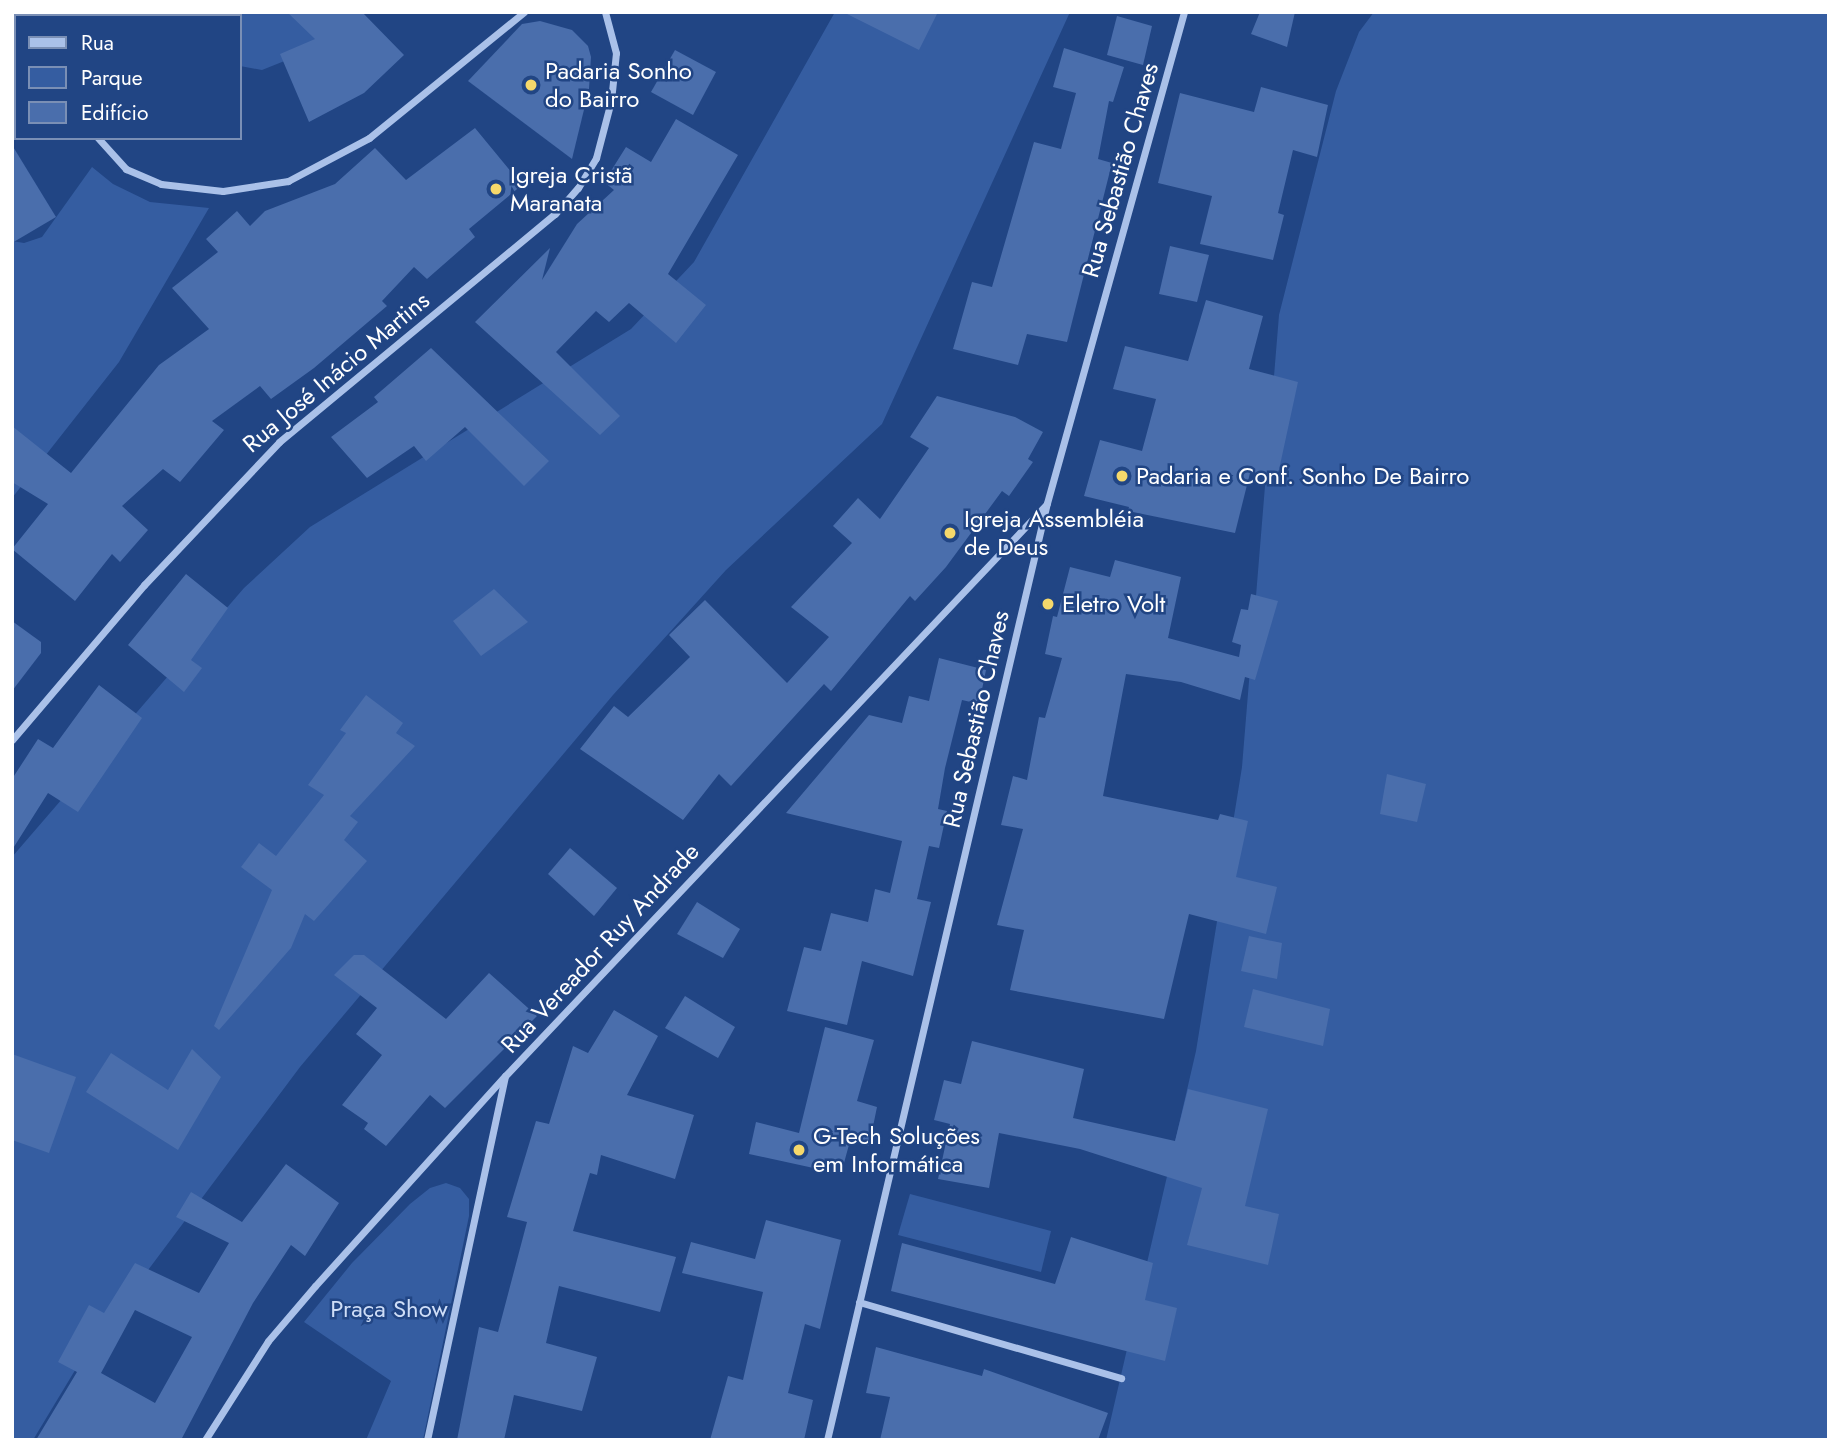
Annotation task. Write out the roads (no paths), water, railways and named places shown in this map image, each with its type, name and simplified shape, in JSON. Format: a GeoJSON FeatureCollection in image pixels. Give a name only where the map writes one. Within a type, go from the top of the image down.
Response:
{"type":"FeatureCollection","features":[{"type":"Feature","properties":{"kind":"street"},"geometry":{"type":"LineString","coordinates":[[101,140],[126,169],[160,184],[223,191],[288,181],[369,138],[524,12]]}},
{"type":"Feature","properties":{"kind":"street","name":"Rua José Inácio Martins"},"geometry":{"type":"LineString","coordinates":[[12,740],[144,585],[279,442],[555,215],[579,188],[596,158],[611,101],[616,53],[605,12]]}},
{"type":"Feature","properties":{"kind":"street","name":"Rua Sebastião Chaves"},"geometry":{"type":"LineString","coordinates":[[827,1440],[1047,503],[1184,12]]}},
{"type":"Feature","properties":{"kind":"street","name":"Rua Vereador Ruy Andrade"},"geometry":{"type":"LineString","coordinates":[[205,1440],[290,1314],[505,1076],[1047,503]]}},
{"type":"Feature","properties":{"kind":"street"},"geometry":{"type":"LineString","coordinates":[[427,1440],[505,1076]]}},
{"type":"Feature","properties":{"kind":"street"},"geometry":{"type":"LineString","coordinates":[[859,1303],[1121,1378]]}},
{"type":"Feature","properties":{"kind":"place","name":"Padaria Sonho do Bairro"},"geometry":{"type":"Point","coordinates":[531,85]}},
{"type":"Feature","properties":{"kind":"place","name":"Igreja Cristã Maranata"},"geometry":{"type":"Point","coordinates":[496,189]}},
{"type":"Feature","properties":{"kind":"place","name":"Padaria e Conf. Sonho De Bairro"},"geometry":{"type":"Point","coordinates":[1122,476]}},
{"type":"Feature","properties":{"kind":"place","name":"Igreja Assembléia de Deus"},"geometry":{"type":"Point","coordinates":[950,533]}},
{"type":"Feature","properties":{"kind":"place","name":"Eletro Volt"},"geometry":{"type":"Point","coordinates":[1048,604]}},
{"type":"Feature","properties":{"kind":"place","name":"G-Tech Soluções em Informática"},"geometry":{"type":"Point","coordinates":[799,1150]}},
{"type":"Feature","properties":{"kind":"park label","name":"Praça Show"},"geometry":{"type":"Point","coordinates":[389,1309]}}]}
